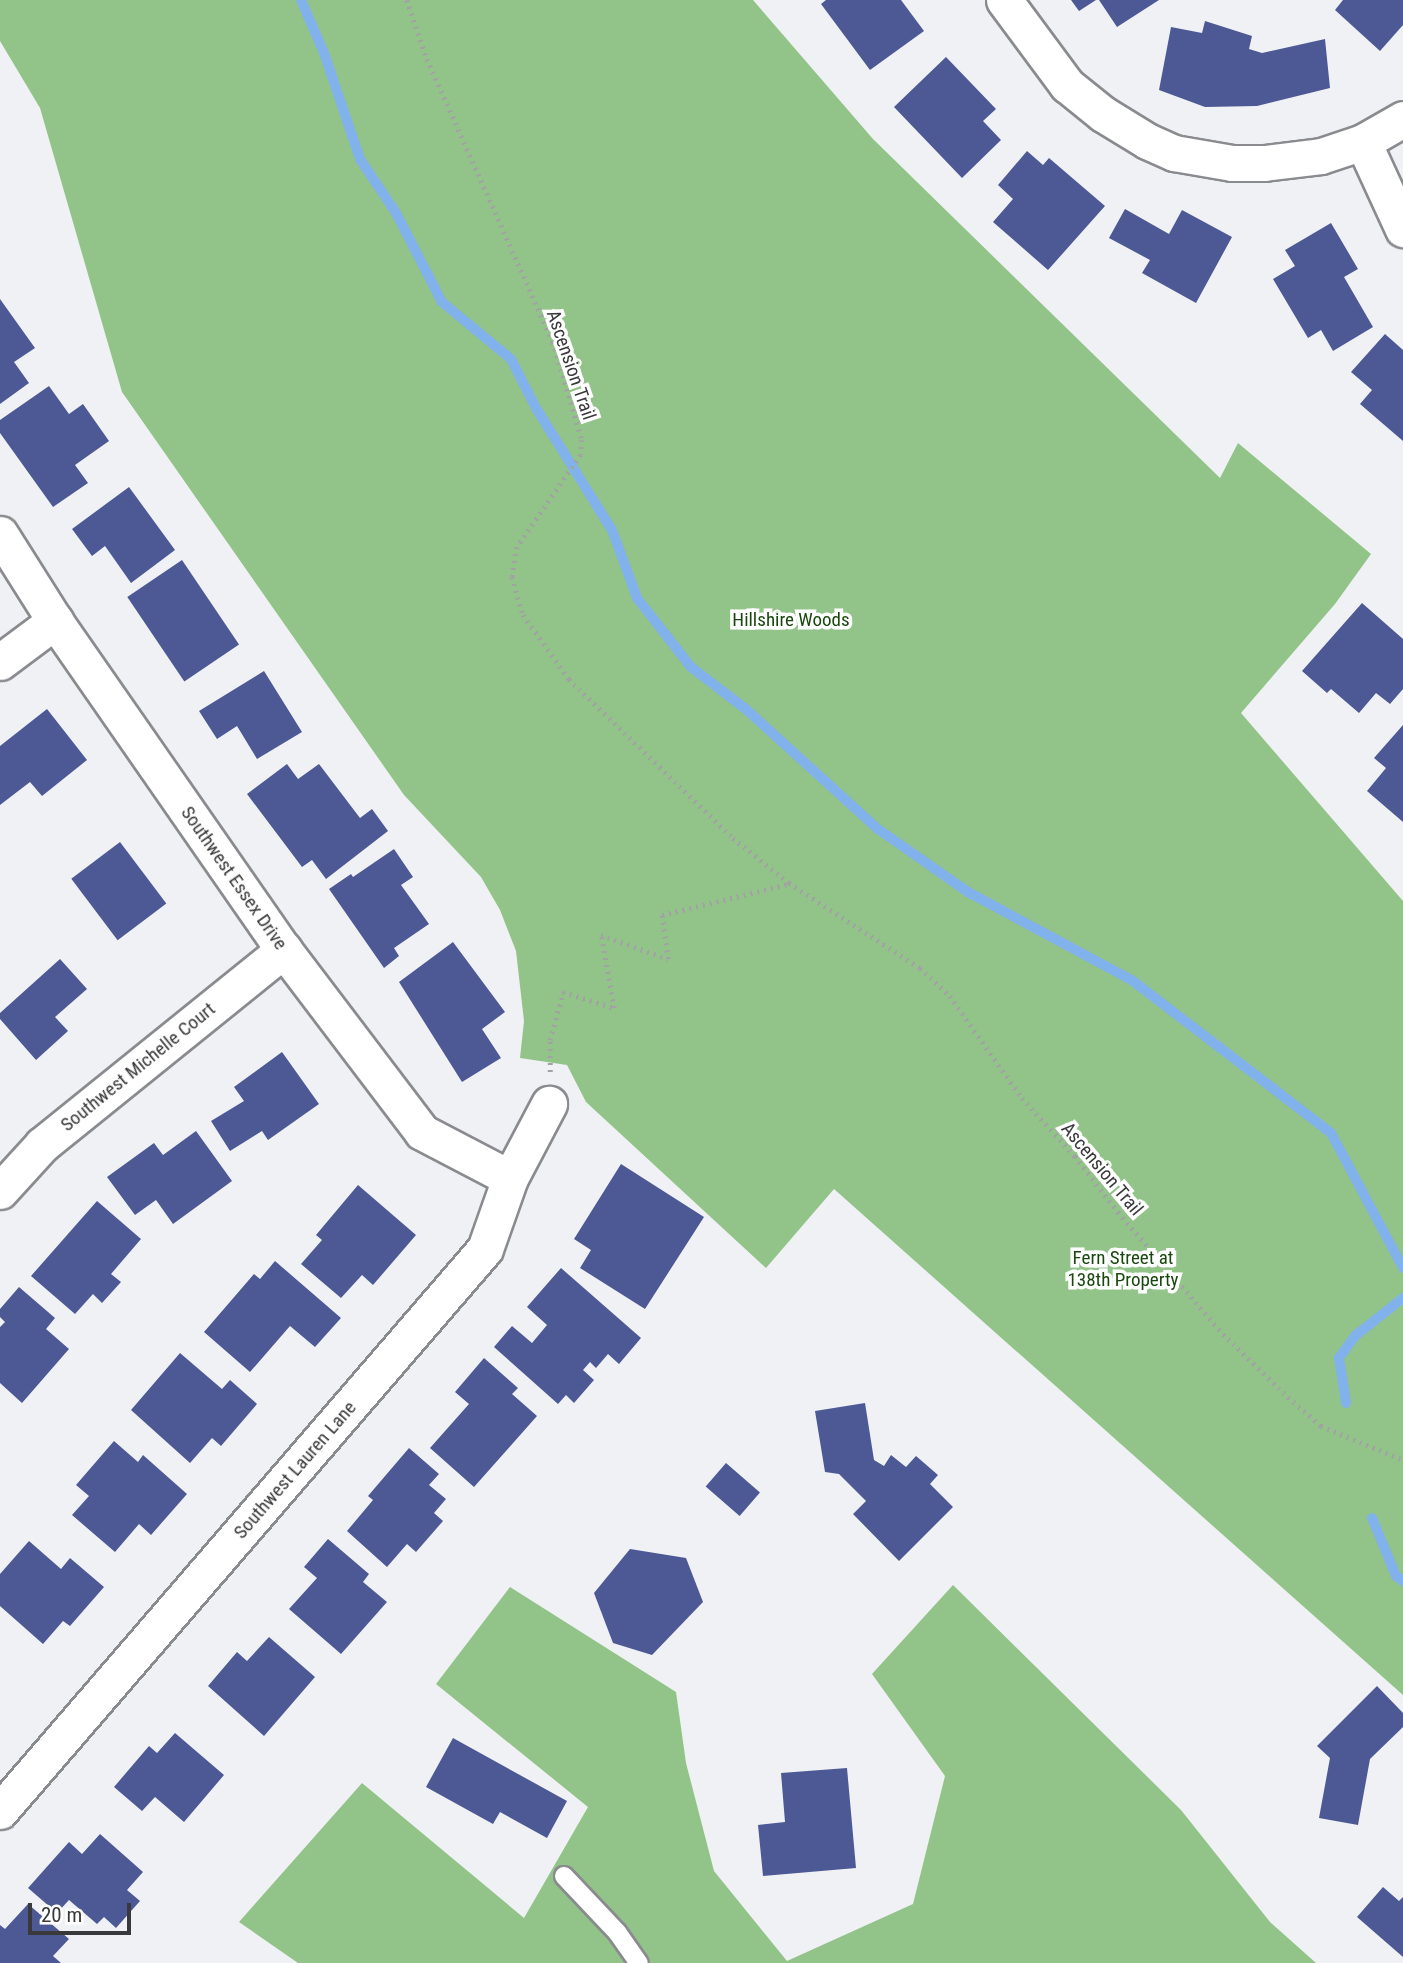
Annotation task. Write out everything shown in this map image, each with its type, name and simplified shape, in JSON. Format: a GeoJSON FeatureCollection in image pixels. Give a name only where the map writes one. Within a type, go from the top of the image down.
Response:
{"type":"FeatureCollection","features":[{"type":"Feature","properties":{"kind":"street"},"geometry":{"type":"LineString","coordinates":[[1004,0],[1067,85],[1147,142],[1174,153],[1232,163],[1264,163],[1321,156],[1363,142],[1403,119]]}},
{"type":"Feature","properties":{"kind":"street"},"geometry":{"type":"LineString","coordinates":[[1363,142],[1403,229]]}},
{"type":"Feature","properties":{"kind":"street","name":"Southwest Essex Drive"},"geometry":{"type":"LineString","coordinates":[[0,534],[55,621],[284,950],[422,1132],[510,1178]]}},
{"type":"Feature","properties":{"kind":"street"},"geometry":{"type":"LineString","coordinates":[[0,662],[55,621]]}},
{"type":"Feature","properties":{"kind":"street","name":"Southwest Michelle Court"},"geometry":{"type":"LineString","coordinates":[[0,1191],[42,1145],[284,950]]}},
{"type":"Feature","properties":{"kind":"street","name":"Southwest Lauren Lane"},"geometry":{"type":"LineString","coordinates":[[0,1811],[485,1249],[510,1178],[549,1104]]}},
{"type":"Feature","properties":{"kind":"lane"},"geometry":{"type":"LineString","coordinates":[[564,1876],[617,1932],[639,1963]]}},
{"type":"Feature","properties":{"kind":"path","name":"Ascension Trail"},"geometry":{"type":"LineString","coordinates":[[407,0],[427,59],[553,342],[575,407],[582,440],[581,456],[517,547],[512,577],[523,615],[569,679],[733,838],[789,883],[909,961],[950,996],[1022,1098],[1074,1156],[1118,1212],[1223,1334],[1288,1397],[1321,1426],[1403,1460]]}},
{"type":"Feature","properties":{"kind":"path"},"geometry":{"type":"LineString","coordinates":[[549,1104],[551,1040],[563,992],[614,1008],[601,934],[668,959],[662,915],[789,883]]}},
{"type":"Feature","properties":{"kind":"green space","name":"Hillshire Woods"},"geometry":{"type":"Polygon","coordinates":[[[0,0],[753,0],[873,139],[1220,478],[1238,443],[1371,554],[1335,604],[1241,713],[1403,901],[1403,1695],[834,1189],[766,1268],[586,1102],[567,1065],[520,1058],[524,1021],[516,951],[500,910],[481,877],[404,795],[122,392],[40,108],[0,41],[0,0]]]}},
{"type":"Feature","properties":{"kind":"green space"},"geometry":{"type":"Polygon","coordinates":[[[953,1585],[1181,1810],[1270,1922],[1316,1963],[298,1963],[239,1922],[362,1783],[524,1918],[588,1807],[436,1684],[510,1587],[676,1692],[686,1763],[714,1871],[787,1961],[913,1904],[945,1776],[872,1674],[953,1585]]]}},
{"type":"Feature","properties":{"kind":"building"},"geometry":{"type":"Polygon","coordinates":[[[826,0],[901,0],[924,31],[870,70],[821,4],[826,0]]]}},
{"type":"Feature","properties":{"kind":"building"},"geometry":{"type":"Polygon","coordinates":[[[1071,0],[1096,0],[1079,11],[1071,0]]]}},
{"type":"Feature","properties":{"kind":"building"},"geometry":{"type":"Polygon","coordinates":[[[1099,0],[1159,0],[1117,27],[1099,0]]]}},
{"type":"Feature","properties":{"kind":"building"},"geometry":{"type":"Polygon","coordinates":[[[1343,0],[1403,0],[1403,25],[1380,51],[1335,10],[1343,0]]]}},
{"type":"Feature","properties":{"kind":"building"},"geometry":{"type":"Polygon","coordinates":[[[1205,21],[1252,36],[1249,49],[1262,53],[1325,39],[1330,88],[1257,106],[1205,107],[1159,90],[1171,27],[1202,33],[1205,21]]]}},
{"type":"Feature","properties":{"kind":"building"},"geometry":{"type":"Polygon","coordinates":[[[946,57],[996,109],[983,121],[1001,140],[962,178],[894,107],[946,57]]]}},
{"type":"Feature","properties":{"kind":"building"},"geometry":{"type":"Polygon","coordinates":[[[1027,151],[1043,165],[1049,158],[1105,206],[1048,270],[993,222],[1013,199],[998,185],[1027,151]]]}},
{"type":"Feature","properties":{"kind":"building"},"geometry":{"type":"Polygon","coordinates":[[[1125,209],[1169,234],[1182,210],[1232,237],[1196,303],[1142,273],[1150,260],[1109,238],[1125,209]]]}},
{"type":"Feature","properties":{"kind":"building"},"geometry":{"type":"Polygon","coordinates":[[[1331,223],[1358,269],[1344,277],[1373,327],[1333,351],[1321,330],[1308,338],[1273,279],[1295,266],[1285,250],[1331,223]]]}},
{"type":"Feature","properties":{"kind":"building"},"geometry":{"type":"Polygon","coordinates":[[[0,299],[35,348],[14,362],[29,383],[0,404],[0,299]]]}},
{"type":"Feature","properties":{"kind":"building"},"geometry":{"type":"Polygon","coordinates":[[[1385,334],[1403,350],[1403,441],[1360,404],[1372,390],[1351,372],[1385,334]]]}},
{"type":"Feature","properties":{"kind":"building"},"geometry":{"type":"Polygon","coordinates":[[[49,386],[69,414],[83,404],[109,441],[75,465],[88,483],[53,507],[0,433],[0,420],[49,386]]]}},
{"type":"Feature","properties":{"kind":"building"},"geometry":{"type":"Polygon","coordinates":[[[129,487],[175,550],[131,583],[105,546],[92,556],[72,529],[129,487]]]}},
{"type":"Feature","properties":{"kind":"building"},"geometry":{"type":"Polygon","coordinates":[[[182,560],[239,645],[184,681],[127,597],[182,560]]]}},
{"type":"Feature","properties":{"kind":"building"},"geometry":{"type":"Polygon","coordinates":[[[1362,603],[1403,639],[1403,689],[1390,704],[1376,693],[1359,713],[1331,689],[1327,693],[1302,671],[1362,603]]]}},
{"type":"Feature","properties":{"kind":"building"},"geometry":{"type":"Polygon","coordinates":[[[264,671],[302,732],[257,759],[237,726],[217,739],[199,711],[264,671]]]}},
{"type":"Feature","properties":{"kind":"building"},"geometry":{"type":"Polygon","coordinates":[[[47,709],[87,760],[42,796],[30,782],[0,805],[0,746],[47,709]]]}},
{"type":"Feature","properties":{"kind":"building"},"geometry":{"type":"Polygon","coordinates":[[[1403,725],[1403,822],[1367,791],[1386,768],[1374,758],[1403,725]]]}},
{"type":"Feature","properties":{"kind":"building"},"geometry":{"type":"Polygon","coordinates":[[[287,764],[298,779],[319,764],[360,818],[372,809],[388,831],[326,879],[312,860],[302,867],[247,794],[287,764]]]}},
{"type":"Feature","properties":{"kind":"building"},"geometry":{"type":"Polygon","coordinates":[[[120,842],[166,903],[118,940],[71,879],[120,842]]]}},
{"type":"Feature","properties":{"kind":"building"},"geometry":{"type":"Polygon","coordinates":[[[394,849],[413,877],[401,885],[429,924],[394,948],[399,956],[384,968],[329,889],[351,874],[353,877],[394,849]]]}},
{"type":"Feature","properties":{"kind":"building"},"geometry":{"type":"Polygon","coordinates":[[[453,942],[505,1012],[482,1029],[501,1058],[462,1082],[399,982],[453,942]]]}},
{"type":"Feature","properties":{"kind":"building"},"geometry":{"type":"Polygon","coordinates":[[[60,959],[87,989],[55,1017],[68,1031],[36,1060],[0,1019],[0,1013],[60,959]]]}},
{"type":"Feature","properties":{"kind":"building"},"geometry":{"type":"Polygon","coordinates":[[[282,1052],[319,1104],[268,1140],[262,1131],[230,1151],[211,1121],[244,1101],[234,1087],[282,1052]]]}},
{"type":"Feature","properties":{"kind":"building"},"geometry":{"type":"Polygon","coordinates":[[[196,1131],[232,1181],[173,1224],[156,1200],[135,1215],[107,1177],[154,1143],[163,1155],[196,1131]]]}},
{"type":"Feature","properties":{"kind":"building"},"geometry":{"type":"Polygon","coordinates":[[[621,1164],[704,1217],[645,1309],[580,1268],[591,1250],[574,1239],[621,1164]]]}},
{"type":"Feature","properties":{"kind":"building"},"geometry":{"type":"Polygon","coordinates":[[[358,1185],[416,1235],[373,1285],[362,1275],[341,1298],[301,1264],[322,1240],[316,1235],[358,1185]]]}},
{"type":"Feature","properties":{"kind":"building"},"geometry":{"type":"Polygon","coordinates":[[[97,1201],[141,1239],[111,1274],[121,1282],[102,1303],[93,1294],[75,1314],[31,1276],[97,1201]]]}},
{"type":"Feature","properties":{"kind":"building"},"geometry":{"type":"Polygon","coordinates":[[[275,1261],[341,1318],[315,1347],[290,1326],[250,1372],[204,1332],[254,1274],[260,1279],[275,1261]]]}},
{"type":"Feature","properties":{"kind":"building"},"geometry":{"type":"Polygon","coordinates":[[[561,1268],[641,1338],[619,1364],[608,1354],[596,1368],[590,1362],[583,1370],[594,1380],[574,1403],[566,1395],[558,1404],[494,1347],[512,1326],[532,1343],[547,1325],[527,1307],[561,1268]]]}},
{"type":"Feature","properties":{"kind":"building"},"geometry":{"type":"Polygon","coordinates":[[[19,1287],[55,1318],[46,1329],[69,1349],[22,1403],[0,1383],[0,1327],[5,1322],[0,1317],[0,1309],[19,1287]]]}},
{"type":"Feature","properties":{"kind":"building"},"geometry":{"type":"Polygon","coordinates":[[[180,1353],[222,1389],[230,1380],[257,1404],[221,1446],[212,1438],[190,1463],[131,1410],[180,1353]]]}},
{"type":"Feature","properties":{"kind":"building"},"geometry":{"type":"Polygon","coordinates":[[[484,1358],[518,1388],[512,1394],[537,1416],[474,1487],[430,1448],[469,1404],[455,1392],[484,1358]]]}},
{"type":"Feature","properties":{"kind":"building"},"geometry":{"type":"Polygon","coordinates":[[[865,1403],[874,1460],[884,1466],[891,1455],[906,1467],[916,1456],[938,1475],[930,1484],[953,1507],[899,1561],[853,1514],[866,1501],[839,1474],[825,1472],[815,1411],[865,1403]]]}},
{"type":"Feature","properties":{"kind":"building"},"geometry":{"type":"Polygon","coordinates":[[[114,1441],[138,1462],[143,1455],[187,1494],[151,1535],[139,1524],[115,1552],[72,1515],[89,1496],[76,1485],[114,1441]]]}},
{"type":"Feature","properties":{"kind":"building"},"geometry":{"type":"Polygon","coordinates":[[[409,1448],[439,1474],[429,1485],[446,1499],[434,1513],[443,1521],[416,1552],[407,1544],[387,1567],[347,1531],[373,1500],[368,1496],[409,1448]]]}},
{"type":"Feature","properties":{"kind":"building"},"geometry":{"type":"Polygon","coordinates":[[[726,1463],[760,1493],[740,1516],[706,1486],[726,1463]]]}},
{"type":"Feature","properties":{"kind":"building"},"geometry":{"type":"Polygon","coordinates":[[[328,1539],[369,1574],[363,1582],[387,1602],[341,1654],[289,1609],[317,1578],[304,1567],[328,1539]]]}},
{"type":"Feature","properties":{"kind":"building"},"geometry":{"type":"Polygon","coordinates":[[[29,1541],[61,1569],[70,1558],[104,1587],[70,1626],[63,1621],[43,1644],[0,1606],[0,1574],[29,1541]]]}},
{"type":"Feature","properties":{"kind":"building"},"geometry":{"type":"Polygon","coordinates":[[[630,1549],[686,1558],[703,1602],[652,1655],[613,1643],[594,1593],[630,1549]]]}},
{"type":"Feature","properties":{"kind":"building"},"geometry":{"type":"Polygon","coordinates":[[[269,1637],[315,1677],[264,1736],[208,1686],[237,1652],[247,1661],[269,1637]]]}},
{"type":"Feature","properties":{"kind":"building"},"geometry":{"type":"Polygon","coordinates":[[[1377,1686],[1403,1713],[1403,1727],[1370,1759],[1358,1825],[1319,1818],[1330,1758],[1317,1746],[1377,1686]]]}},
{"type":"Feature","properties":{"kind":"building"},"geometry":{"type":"Polygon","coordinates":[[[175,1733],[224,1775],[184,1822],[155,1797],[142,1811],[114,1787],[149,1746],[157,1753],[175,1733]]]}},
{"type":"Feature","properties":{"kind":"building"},"geometry":{"type":"Polygon","coordinates":[[[453,1738],[567,1801],[547,1838],[500,1812],[493,1824],[426,1787],[453,1738]]]}},
{"type":"Feature","properties":{"kind":"building"},"geometry":{"type":"Polygon","coordinates":[[[847,1768],[856,1868],[763,1876],[758,1825],[785,1822],[781,1773],[847,1768]]]}},
{"type":"Feature","properties":{"kind":"building"},"geometry":{"type":"Polygon","coordinates":[[[100,1834],[143,1872],[127,1890],[140,1901],[116,1928],[104,1917],[97,1924],[69,1900],[57,1913],[28,1888],[69,1842],[82,1854],[100,1834]]]}},
{"type":"Feature","properties":{"kind":"building"},"geometry":{"type":"Polygon","coordinates":[[[1383,1887],[1399,1901],[1403,1897],[1403,1957],[1357,1917],[1383,1887]]]}},
{"type":"Feature","properties":{"kind":"building"},"geometry":{"type":"Polygon","coordinates":[[[28,1904],[69,1939],[53,1956],[61,1963],[0,1963],[0,1925],[5,1929],[28,1904]]]}},
{"type":"Feature","properties":{"kind":"waterway"},"geometry":{"type":"LineString","coordinates":[[301,0],[324,53],[360,159],[396,213],[442,302],[511,359],[536,408],[612,530],[637,598],[691,667],[747,710],[878,829],[968,892],[1133,981],[1331,1133],[1403,1268]]}},
{"type":"Feature","properties":{"kind":"waterway"},"geometry":{"type":"LineString","coordinates":[[1346,1403],[1339,1358],[1355,1336],[1403,1298]]}},
{"type":"Feature","properties":{"kind":"waterway"},"geometry":{"type":"LineString","coordinates":[[1372,1518],[1396,1576],[1403,1581]]}},
{"type":"Feature","properties":{"kind":"park label","name":"Fern Street at 138th Property"},"geometry":{"type":"Point","coordinates":[1123,1269]}}]}
